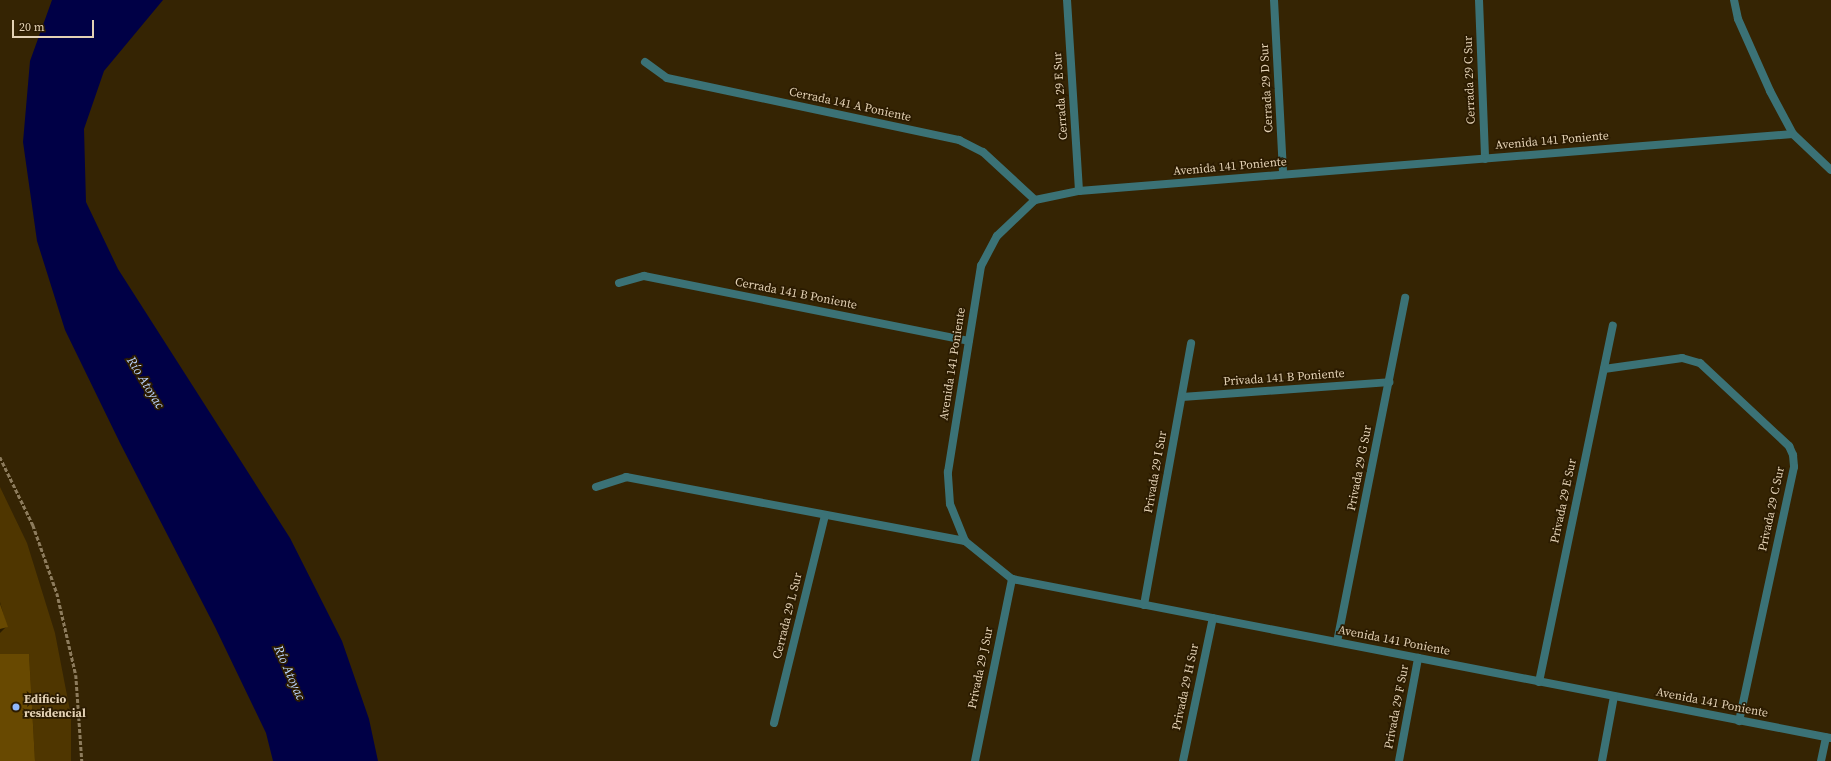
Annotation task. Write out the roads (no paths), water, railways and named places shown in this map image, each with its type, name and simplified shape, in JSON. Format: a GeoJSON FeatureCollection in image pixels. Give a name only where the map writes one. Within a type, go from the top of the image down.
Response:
{"type":"FeatureCollection","features":[{"type":"Feature","properties":{"kind":"street","name":"Cerrada 29 E Sur"},"geometry":{"type":"LineString","coordinates":[[1067,0],[1079,191]]}},
{"type":"Feature","properties":{"kind":"street","name":"Cerrada 29 D Sur"},"geometry":{"type":"LineString","coordinates":[[1274,0],[1284,174]]}},
{"type":"Feature","properties":{"kind":"street","name":"Cerrada 29 C Sur"},"geometry":{"type":"LineString","coordinates":[[1479,0],[1486,159]]}},
{"type":"Feature","properties":{"kind":"street"},"geometry":{"type":"LineString","coordinates":[[1734,0],[1738,19],[1770,91],[1793,134],[1831,170]]}},
{"type":"Feature","properties":{"kind":"street","name":"Cerrada 141 A Poniente"},"geometry":{"type":"LineString","coordinates":[[646,62],[667,78],[959,140],[983,152],[1035,200]]}},
{"type":"Feature","properties":{"kind":"street","name":"Avenida 141 Poniente"},"geometry":{"type":"LineString","coordinates":[[965,541],[950,504],[948,472],[981,266],[997,236],[1035,200],[1079,191],[1793,134]]}},
{"type":"Feature","properties":{"kind":"street","name":"Cerrada 141 B Poniente"},"geometry":{"type":"LineString","coordinates":[[619,283],[644,276],[969,341]]}},
{"type":"Feature","properties":{"kind":"street","name":"Privada 29 G Sur"},"geometry":{"type":"LineString","coordinates":[[1337,642],[1406,298]]}},
{"type":"Feature","properties":{"kind":"street","name":"Privada 29 E Sur"},"geometry":{"type":"LineString","coordinates":[[1539,682],[1613,326]]}},
{"type":"Feature","properties":{"kind":"street","name":"Privada 29 I Sur"},"geometry":{"type":"LineString","coordinates":[[1144,605],[1191,343]]}},
{"type":"Feature","properties":{"kind":"street","name":"Privada 29 C Sur"},"geometry":{"type":"LineString","coordinates":[[1604,368],[1682,358],[1700,364],[1789,446],[1793,455],[1794,467],[1739,721]]}},
{"type":"Feature","properties":{"kind":"street","name":"Privada 141 B Poniente"},"geometry":{"type":"LineString","coordinates":[[1182,398],[1389,382]]}},
{"type":"Feature","properties":{"kind":"street","name":"Avenida 141 Poniente"},"geometry":{"type":"LineString","coordinates":[[596,487],[626,477],[825,516],[965,541],[1012,579],[1829,738]]}},
{"type":"Feature","properties":{"kind":"street","name":"Cerrada 29 L Sur"},"geometry":{"type":"LineString","coordinates":[[774,723],[825,516]]}},
{"type":"Feature","properties":{"kind":"street","name":"Privada 29 J Sur"},"geometry":{"type":"LineString","coordinates":[[974,761],[1012,579]]}},
{"type":"Feature","properties":{"kind":"street","name":"Privada 29 H Sur"},"geometry":{"type":"LineString","coordinates":[[1183,761],[1213,618]]}},
{"type":"Feature","properties":{"kind":"street","name":"Privada 29 F Sur"},"geometry":{"type":"LineString","coordinates":[[1399,761],[1418,658]]}},
{"type":"Feature","properties":{"kind":"street"},"geometry":{"type":"LineString","coordinates":[[1602,761],[1614,696]]}},
{"type":"Feature","properties":{"kind":"street"},"geometry":{"type":"LineString","coordinates":[[1822,761],[1829,738]]}},
{"type":"Feature","properties":{"kind":"water","name":"Río Atoyac"},"geometry":{"type":"Polygon","coordinates":[[[52,0],[163,0],[104,71],[84,129],[86,202],[118,269],[290,538],[342,641],[369,719],[378,761],[273,761],[266,733],[215,627],[120,443],[65,330],[37,241],[23,142],[30,61],[52,0]]]}},
{"type":"Feature","properties":{"kind":"place","name":"Edificio residencial"},"geometry":{"type":"Point","coordinates":[16,707]}}]}
